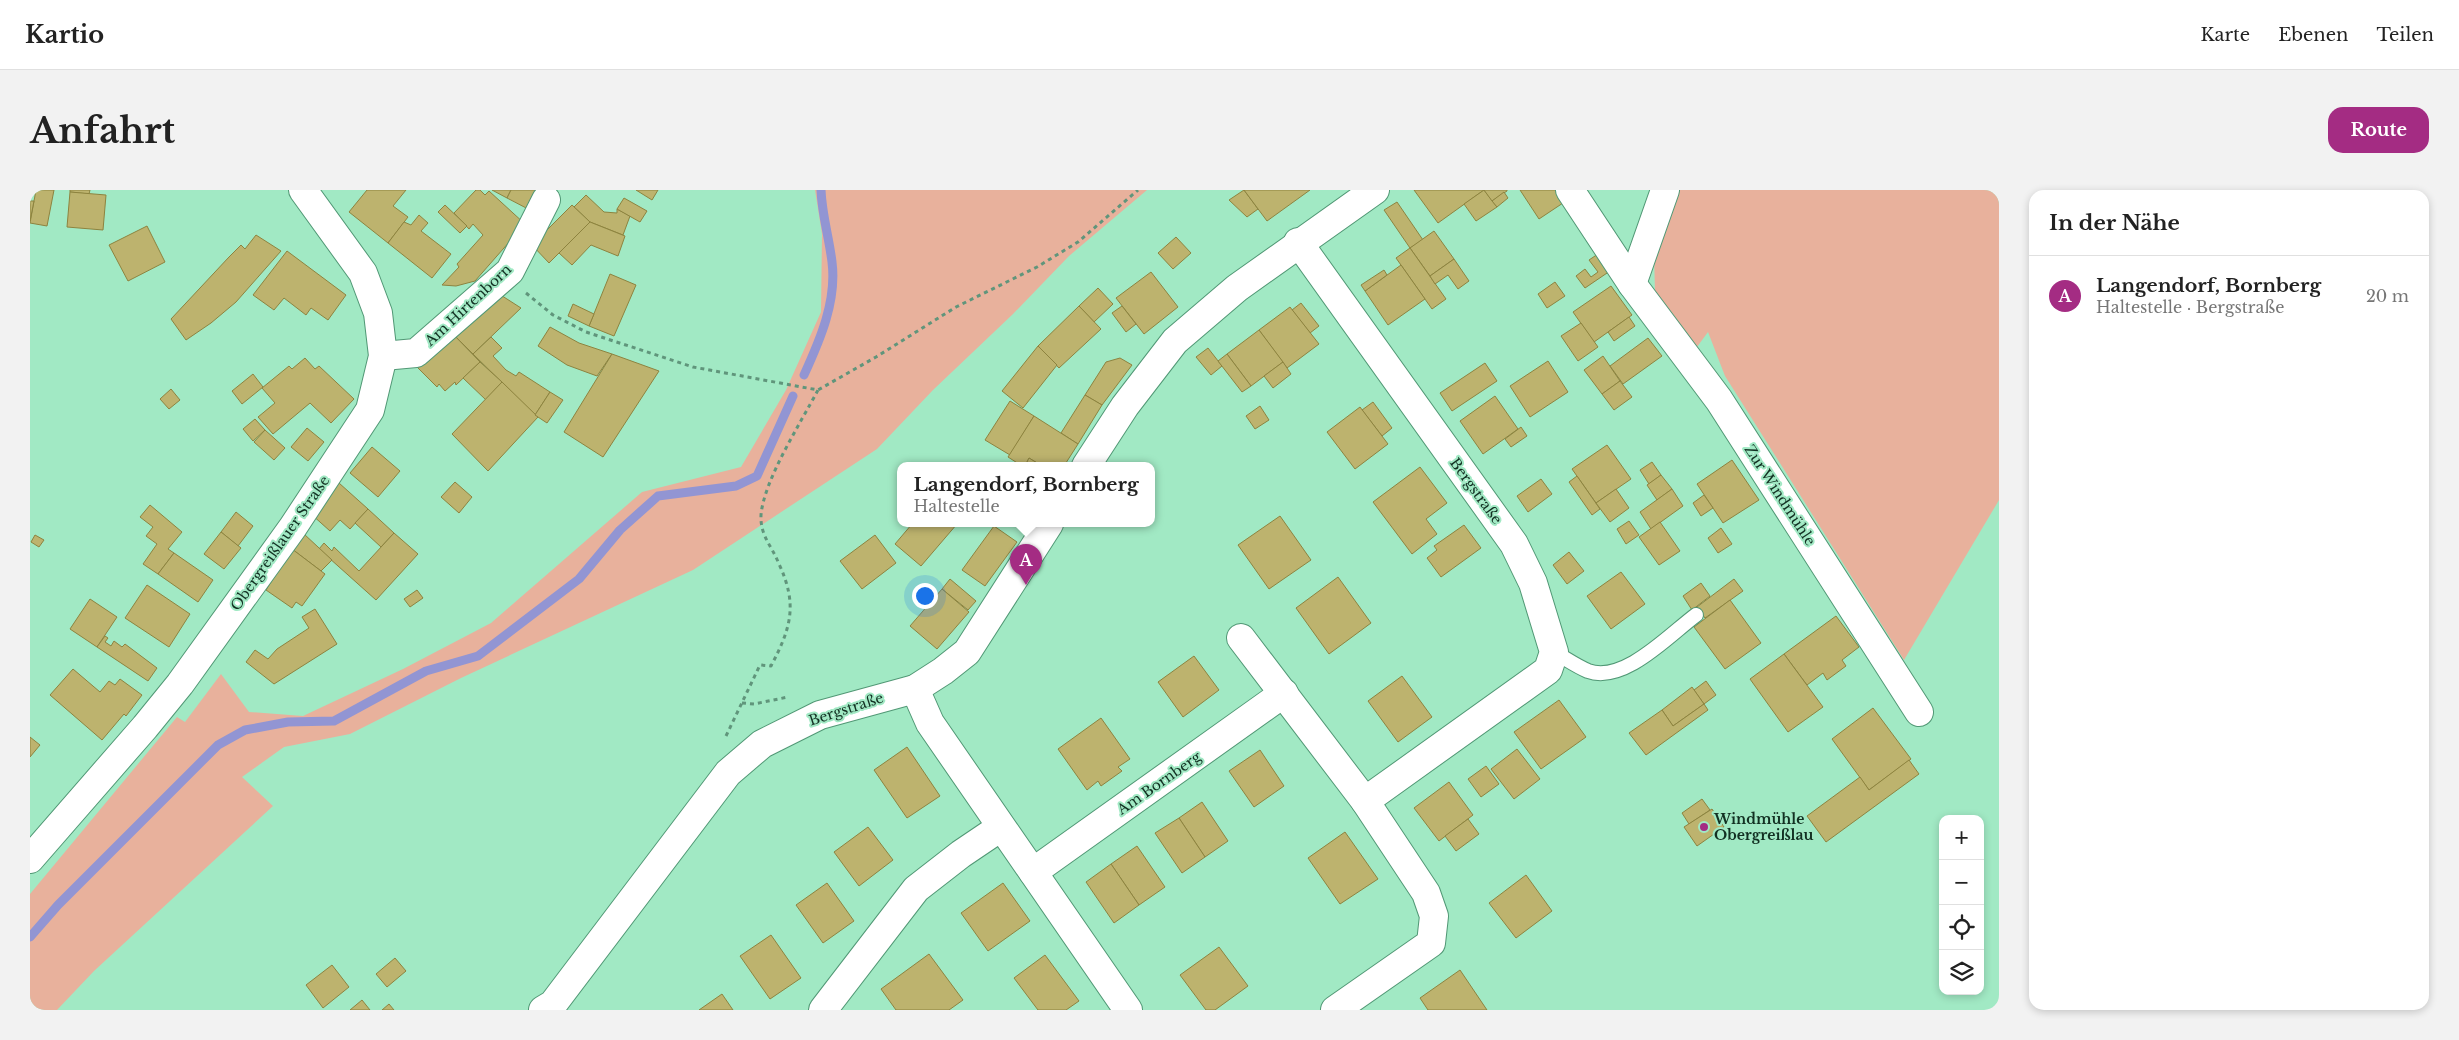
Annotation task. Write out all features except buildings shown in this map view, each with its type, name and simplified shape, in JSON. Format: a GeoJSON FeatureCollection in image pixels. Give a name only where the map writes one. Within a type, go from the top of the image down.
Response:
{"type":"FeatureCollection","features":[{"type":"Feature","properties":{"kind":"street","name":"Obergreißlauer Straße"},"geometry":{"type":"LineString","coordinates":[[30,859],[180,684],[293,527],[370,410],[383,356],[378,314],[363,273],[303,190]]}},
{"type":"Feature","properties":{"kind":"street"},"geometry":{"type":"LineString","coordinates":[[1089,462],[1125,406],[1175,341],[1237,288],[1298,242],[1375,190]]}},
{"type":"Feature","properties":{"kind":"street","name":"Zur Windmühle"},"geometry":{"type":"LineString","coordinates":[[1570,190],[1632,284],[1719,400],[1919,712]]}},
{"type":"Feature","properties":{"kind":"street"},"geometry":{"type":"LineString","coordinates":[[1632,284],[1665,190]]}},
{"type":"Feature","properties":{"kind":"street","name":"Am Hirtenborn"},"geometry":{"type":"LineString","coordinates":[[383,356],[416,353],[510,271],[546,200]]}},
{"type":"Feature","properties":{"kind":"street","name":"Bergstraße"},"geometry":{"type":"LineString","coordinates":[[1298,242],[1514,544],[1533,583],[1554,652]]}},
{"type":"Feature","properties":{"kind":"street","name":"Bergstraße"},"geometry":{"type":"LineString","coordinates":[[543,1010],[553,1004],[728,773],[762,744],[820,715],[915,688],[967,652],[1047,527]]}},
{"type":"Feature","properties":{"kind":"street"},"geometry":{"type":"LineString","coordinates":[[1241,638],[1365,801],[1426,892],[1434,916],[1431,943],[1335,1010]]}},
{"type":"Feature","properties":{"kind":"street"},"geometry":{"type":"LineString","coordinates":[[1365,801],[1460,731],[1548,670],[1554,652]]}},
{"type":"Feature","properties":{"kind":"street"},"geometry":{"type":"LineString","coordinates":[[915,688],[930,723],[1128,1010]]}},
{"type":"Feature","properties":{"kind":"street","name":"Am Bornberg"},"geometry":{"type":"LineString","coordinates":[[1033,872],[1284,693]]}},
{"type":"Feature","properties":{"kind":"street"},"geometry":{"type":"LineString","coordinates":[[823,1010],[916,889],[960,854],[1001,827]]}},
{"type":"Feature","properties":{"kind":"lane"},"geometry":{"type":"LineString","coordinates":[[1554,652],[1588,671],[1604,674],[1620,671],[1696,615]]}},
{"type":"Feature","properties":{"kind":"path"},"geometry":{"type":"LineString","coordinates":[[728,773],[716,756],[760,666],[772,666],[790,620],[789,592],[779,563],[764,539],[761,517],[764,493],[818,390],[876,358],[956,307],[1037,267],[1078,242],[1138,190]]}},
{"type":"Feature","properties":{"kind":"path"},"geometry":{"type":"LineString","coordinates":[[510,271],[526,293],[553,315],[586,332],[693,367],[818,390]]}},
{"type":"Feature","properties":{"kind":"path"},"geometry":{"type":"LineString","coordinates":[[742,703],[754,704],[792,696]]}},
{"type":"Feature","properties":{"kind":"shaded area"},"geometry":{"type":"Polygon","coordinates":[[[815,190],[1147,190],[1069,256],[1013,314],[933,390],[877,449],[693,570],[461,678],[350,734],[284,747],[242,777],[273,806],[94,971],[57,1010],[30,1010],[30,894],[177,717],[185,722],[221,674],[249,712],[303,716],[403,669],[491,623],[642,492],[741,467],[786,390],[821,312],[822,234],[815,190]]]}},
{"type":"Feature","properties":{"kind":"shaded area"},"geometry":{"type":"Polygon","coordinates":[[[1675,190],[1999,190],[1999,500],[1904,660],[1725,376],[1708,332],[1694,351],[1655,292],[1654,254],[1675,190]]]}},
{"type":"Feature","properties":{"kind":"waterway"},"geometry":{"type":"LineString","coordinates":[[804,375],[826,320],[832,291],[832,262],[821,190]]}},
{"type":"Feature","properties":{"kind":"waterway"},"geometry":{"type":"LineString","coordinates":[[30,937],[58,905],[218,745],[245,730],[288,722],[334,721],[426,671],[478,656],[579,579],[620,530],[658,496],[736,486],[757,476],[793,396]]}},
{"type":"Feature","properties":{"kind":"place","name":"Langendorf, Bornberg"},"geometry":{"type":"Point","coordinates":[1026,585]}},
{"type":"Feature","properties":{"kind":"place","name":"Windmühle Obergreißlau"},"geometry":{"type":"Point","coordinates":[1704,827]}}]}
